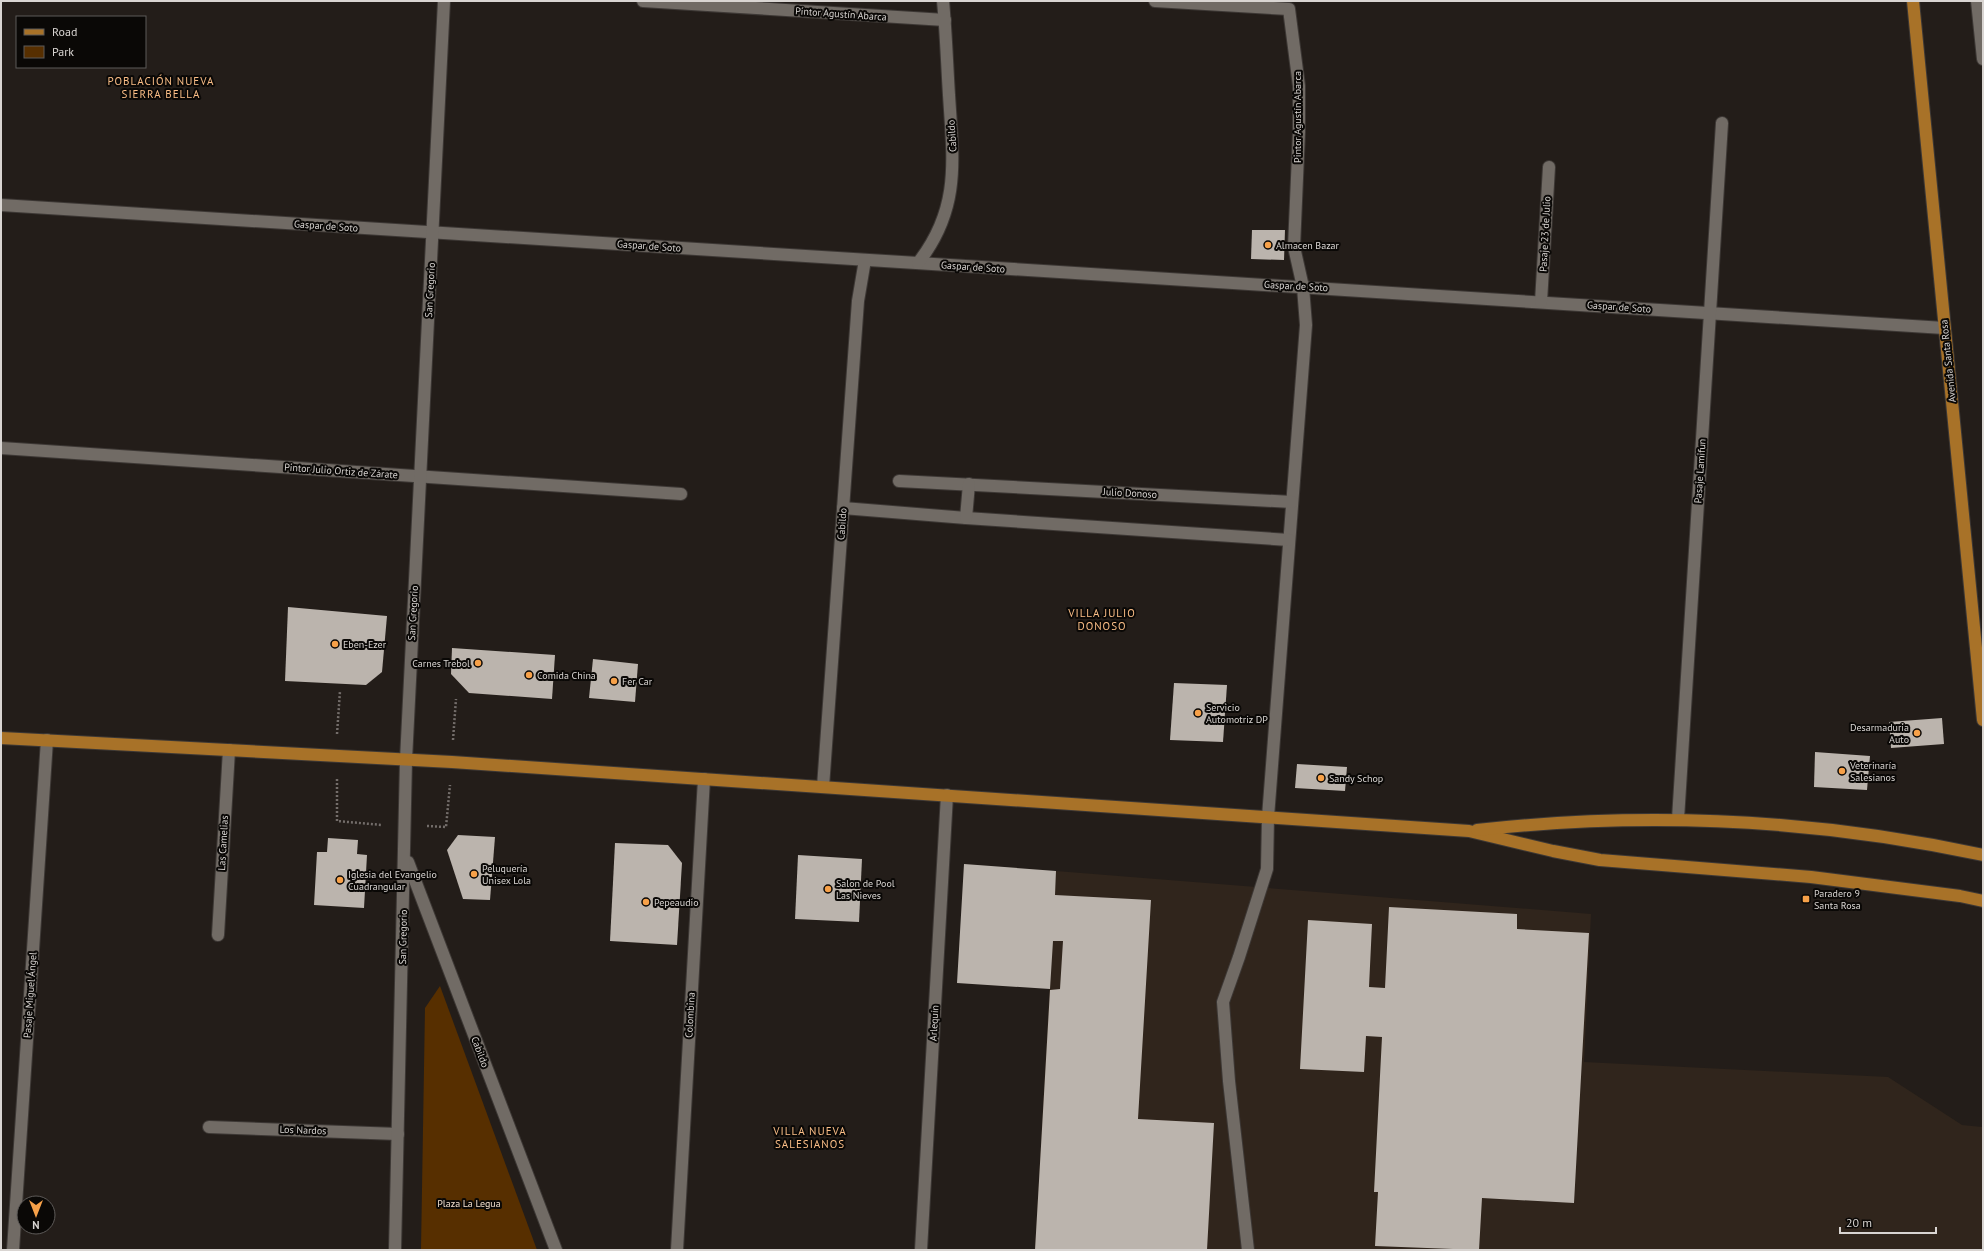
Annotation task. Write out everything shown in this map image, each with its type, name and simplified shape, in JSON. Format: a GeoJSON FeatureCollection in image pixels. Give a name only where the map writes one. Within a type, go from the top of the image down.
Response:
{"type":"FeatureCollection","features":[{"type":"Feature","properties":{"kind":"main road","name":"Avenida Santa Rosa"},"geometry":{"type":"LineString","coordinates":[[1912,1],[1983,720]]}},
{"type":"Feature","properties":{"kind":"main road"},"geometry":{"type":"LineString","coordinates":[[1,738],[406,760],[1469,831],[1600,860],[1811,877],[1960,896],[1983,901]]}},
{"type":"Feature","properties":{"kind":"main road"},"geometry":{"type":"LineString","coordinates":[[1469,831],[1553,822],[1678,819],[1758,822],[1909,840],[1983,855]]}},
{"type":"Feature","properties":{"kind":"street","name":"San Gregorio"},"geometry":{"type":"LineString","coordinates":[[395,1250],[406,760],[444,1]]}},
{"type":"Feature","properties":{"kind":"street","name":"Pintor Agustín Abarca"},"geometry":{"type":"LineString","coordinates":[[642,1],[944,20]]}},
{"type":"Feature","properties":{"kind":"street","name":"Cabildo"},"geometry":{"type":"LineString","coordinates":[[918,263],[929,250],[945,214],[953,174],[943,1]]}},
{"type":"Feature","properties":{"kind":"street","name":"Pintor Agustín Abarca"},"geometry":{"type":"LineString","coordinates":[[1155,1],[1289,9],[1299,86],[1299,132],[1294,247],[1304,287]]}},
{"type":"Feature","properties":{"kind":"street"},"geometry":{"type":"LineString","coordinates":[[1977,1],[1983,59]]}},
{"type":"Feature","properties":{"kind":"street","name":"Pasaje Lamifun"},"geometry":{"type":"LineString","coordinates":[[1678,819],[1722,123]]}},
{"type":"Feature","properties":{"kind":"street","name":"Pasaje 23 de Julio"},"geometry":{"type":"LineString","coordinates":[[1541,302],[1549,167]]}},
{"type":"Feature","properties":{"kind":"street","name":"Gaspar de Soto"},"geometry":{"type":"LineString","coordinates":[[1,205],[1944,328]]}},
{"type":"Feature","properties":{"kind":"street","name":"Cabildo"},"geometry":{"type":"LineString","coordinates":[[823,787],[858,301],[865,260]]}},
{"type":"Feature","properties":{"kind":"street"},"geometry":{"type":"LineString","coordinates":[[1248,1250],[1229,1081],[1223,1002],[1267,869],[1268,817],[1306,325],[1304,287]]}},
{"type":"Feature","properties":{"kind":"street","name":"Pintor Julio Ortiz de Zárate"},"geometry":{"type":"LineString","coordinates":[[1,448],[681,494]]}},
{"type":"Feature","properties":{"kind":"street","name":"Julio Donoso"},"geometry":{"type":"LineString","coordinates":[[899,480],[1292,502]]}},
{"type":"Feature","properties":{"kind":"street"},"geometry":{"type":"LineString","coordinates":[[966,518],[968,484]]}},
{"type":"Feature","properties":{"kind":"street"},"geometry":{"type":"LineString","coordinates":[[843,508],[1289,540]]}},
{"type":"Feature","properties":{"kind":"street","name":"Pasaje Miguel Ángel"},"geometry":{"type":"LineString","coordinates":[[13,1250],[47,740]]}},
{"type":"Feature","properties":{"kind":"street","name":"Las Camelias"},"geometry":{"type":"LineString","coordinates":[[218,935],[229,750]]}},
{"type":"Feature","properties":{"kind":"street","name":"Colombina"},"geometry":{"type":"LineString","coordinates":[[677,1250],[704,779]]}},
{"type":"Feature","properties":{"kind":"street","name":"Arlequín"},"geometry":{"type":"LineString","coordinates":[[921,1250],[947,795]]}},
{"type":"Feature","properties":{"kind":"street","name":"Cabildo"},"geometry":{"type":"LineString","coordinates":[[405,855],[556,1250]]}},
{"type":"Feature","properties":{"kind":"street","name":"Los Nardos"},"geometry":{"type":"LineString","coordinates":[[209,1127],[398,1134]]}},
{"type":"Feature","properties":{"kind":"shaded area"},"geometry":{"type":"Polygon","coordinates":[[[1056,871],[1591,914],[1584,1062],[1888,1077],[1962,1125],[1982,1127],[1983,1250],[1035,1250],[1056,871]]]}},
{"type":"Feature","properties":{"kind":"green space","name":"Plaza La Legua"},"geometry":{"type":"Polygon","coordinates":[[[440,986],[537,1250],[421,1250],[425,1008],[440,986]]]}},
{"type":"Feature","properties":{"kind":"building","name":"Almacen Bazar"},"geometry":{"type":"Polygon","coordinates":[[[1252,230],[1285,230],[1284,260],[1251,259],[1252,230]]]}},
{"type":"Feature","properties":{"kind":"building","name":"Eben-Ezer"},"geometry":{"type":"Polygon","coordinates":[[[288,607],[387,616],[382,672],[366,685],[285,681],[288,607]]]}},
{"type":"Feature","properties":{"kind":"building"},"geometry":{"type":"Polygon","coordinates":[[[452,648],[555,655],[552,699],[469,693],[451,674],[452,648]]]}},
{"type":"Feature","properties":{"kind":"building","name":"Fer Car"},"geometry":{"type":"Polygon","coordinates":[[[593,659],[638,664],[635,702],[589,698],[593,659]]]}},
{"type":"Feature","properties":{"kind":"building","name":"Servicio Automotriz DP"},"geometry":{"type":"Polygon","coordinates":[[[1174,683],[1227,685],[1223,742],[1170,740],[1174,683]]]}},
{"type":"Feature","properties":{"kind":"building","name":"Desarmaduria Auto"},"geometry":{"type":"Polygon","coordinates":[[[1942,718],[1944,744],[1891,748],[1889,722],[1942,718]]]}},
{"type":"Feature","properties":{"kind":"building","name":"Veterinaría Salesianos"},"geometry":{"type":"Polygon","coordinates":[[[1815,752],[1870,756],[1867,790],[1814,787],[1815,752]]]}},
{"type":"Feature","properties":{"kind":"building","name":"Sandy Schop"},"geometry":{"type":"Polygon","coordinates":[[[1297,764],[1347,767],[1345,791],[1295,788],[1297,764]]]}},
{"type":"Feature","properties":{"kind":"building","name":"Peluquería Unisex Lola"},"geometry":{"type":"Polygon","coordinates":[[[458,835],[495,837],[490,900],[463,899],[447,850],[458,835]]]}},
{"type":"Feature","properties":{"kind":"building","name":"Iglesia del Evangelio Cuadrangular"},"geometry":{"type":"Polygon","coordinates":[[[328,838],[358,840],[357,854],[367,855],[364,908],[314,905],[317,852],[327,852],[328,838]]]}},
{"type":"Feature","properties":{"kind":"building","name":"Pepeaudio"},"geometry":{"type":"Polygon","coordinates":[[[615,843],[668,845],[682,863],[677,945],[610,941],[615,843]]]}},
{"type":"Feature","properties":{"kind":"building","name":"Salon de Pool Las Nieves"},"geometry":{"type":"Polygon","coordinates":[[[798,855],[862,859],[859,922],[795,919],[798,855]]]}},
{"type":"Feature","properties":{"kind":"building"},"geometry":{"type":"Polygon","coordinates":[[[964,864],[1056,871],[1055,895],[1151,900],[1138,1119],[1214,1123],[1207,1250],[1035,1250],[1050,990],[1060,989],[1063,941],[1053,941],[1050,989],[957,983],[964,864]]]}},
{"type":"Feature","properties":{"kind":"building"},"geometry":{"type":"Polygon","coordinates":[[[1389,907],[1517,914],[1517,929],[1589,933],[1574,1203],[1482,1198],[1479,1250],[1375,1246],[1378,1192],[1374,1192],[1382,1037],[1366,1036],[1364,1072],[1300,1069],[1308,920],[1372,924],[1369,987],[1385,988],[1389,907]]]}},
{"type":"Feature","properties":{"kind":"place","name":"Almacen Bazar"},"geometry":{"type":"Point","coordinates":[1268,245]}},
{"type":"Feature","properties":{"kind":"place","name":"Eben-Ezer"},"geometry":{"type":"Point","coordinates":[335,644]}},
{"type":"Feature","properties":{"kind":"place","name":"Carnes Trebol"},"geometry":{"type":"Point","coordinates":[478,663]}},
{"type":"Feature","properties":{"kind":"place","name":"Comida China"},"geometry":{"type":"Point","coordinates":[529,675]}},
{"type":"Feature","properties":{"kind":"place","name":"Fer Car"},"geometry":{"type":"Point","coordinates":[614,681]}},
{"type":"Feature","properties":{"kind":"place","name":"Servicio Automotriz DP"},"geometry":{"type":"Point","coordinates":[1198,713]}},
{"type":"Feature","properties":{"kind":"place","name":"Desarmaduria Auto"},"geometry":{"type":"Point","coordinates":[1917,733]}},
{"type":"Feature","properties":{"kind":"place","name":"Veterinaría Salesianos"},"geometry":{"type":"Point","coordinates":[1842,771]}},
{"type":"Feature","properties":{"kind":"place","name":"Sandy Schop"},"geometry":{"type":"Point","coordinates":[1321,778]}},
{"type":"Feature","properties":{"kind":"place","name":"Peluquería Unisex Lola"},"geometry":{"type":"Point","coordinates":[474,874]}},
{"type":"Feature","properties":{"kind":"place","name":"Iglesia del Evangelio Cuadrangular"},"geometry":{"type":"Point","coordinates":[340,880]}},
{"type":"Feature","properties":{"kind":"place","name":"Salon de Pool Las Nieves"},"geometry":{"type":"Point","coordinates":[828,889]}},
{"type":"Feature","properties":{"kind":"place","name":"Paradero 9 Santa Rosa"},"geometry":{"type":"Point","coordinates":[1806,899]}},
{"type":"Feature","properties":{"kind":"place","name":"Pepeaudio"},"geometry":{"type":"Point","coordinates":[646,902]}},
{"type":"Feature","properties":{"kind":"district","name":"POBLACIÓN NUEVA SIERRA BELLA"},"geometry":{"type":"Point","coordinates":[161,87]}},
{"type":"Feature","properties":{"kind":"district","name":"VILLA JULIO DONOSO"},"geometry":{"type":"Point","coordinates":[1102,619]}},
{"type":"Feature","properties":{"kind":"district","name":"VILLA NUEVA SALESIANOS"},"geometry":{"type":"Point","coordinates":[810,1137]}}]}
